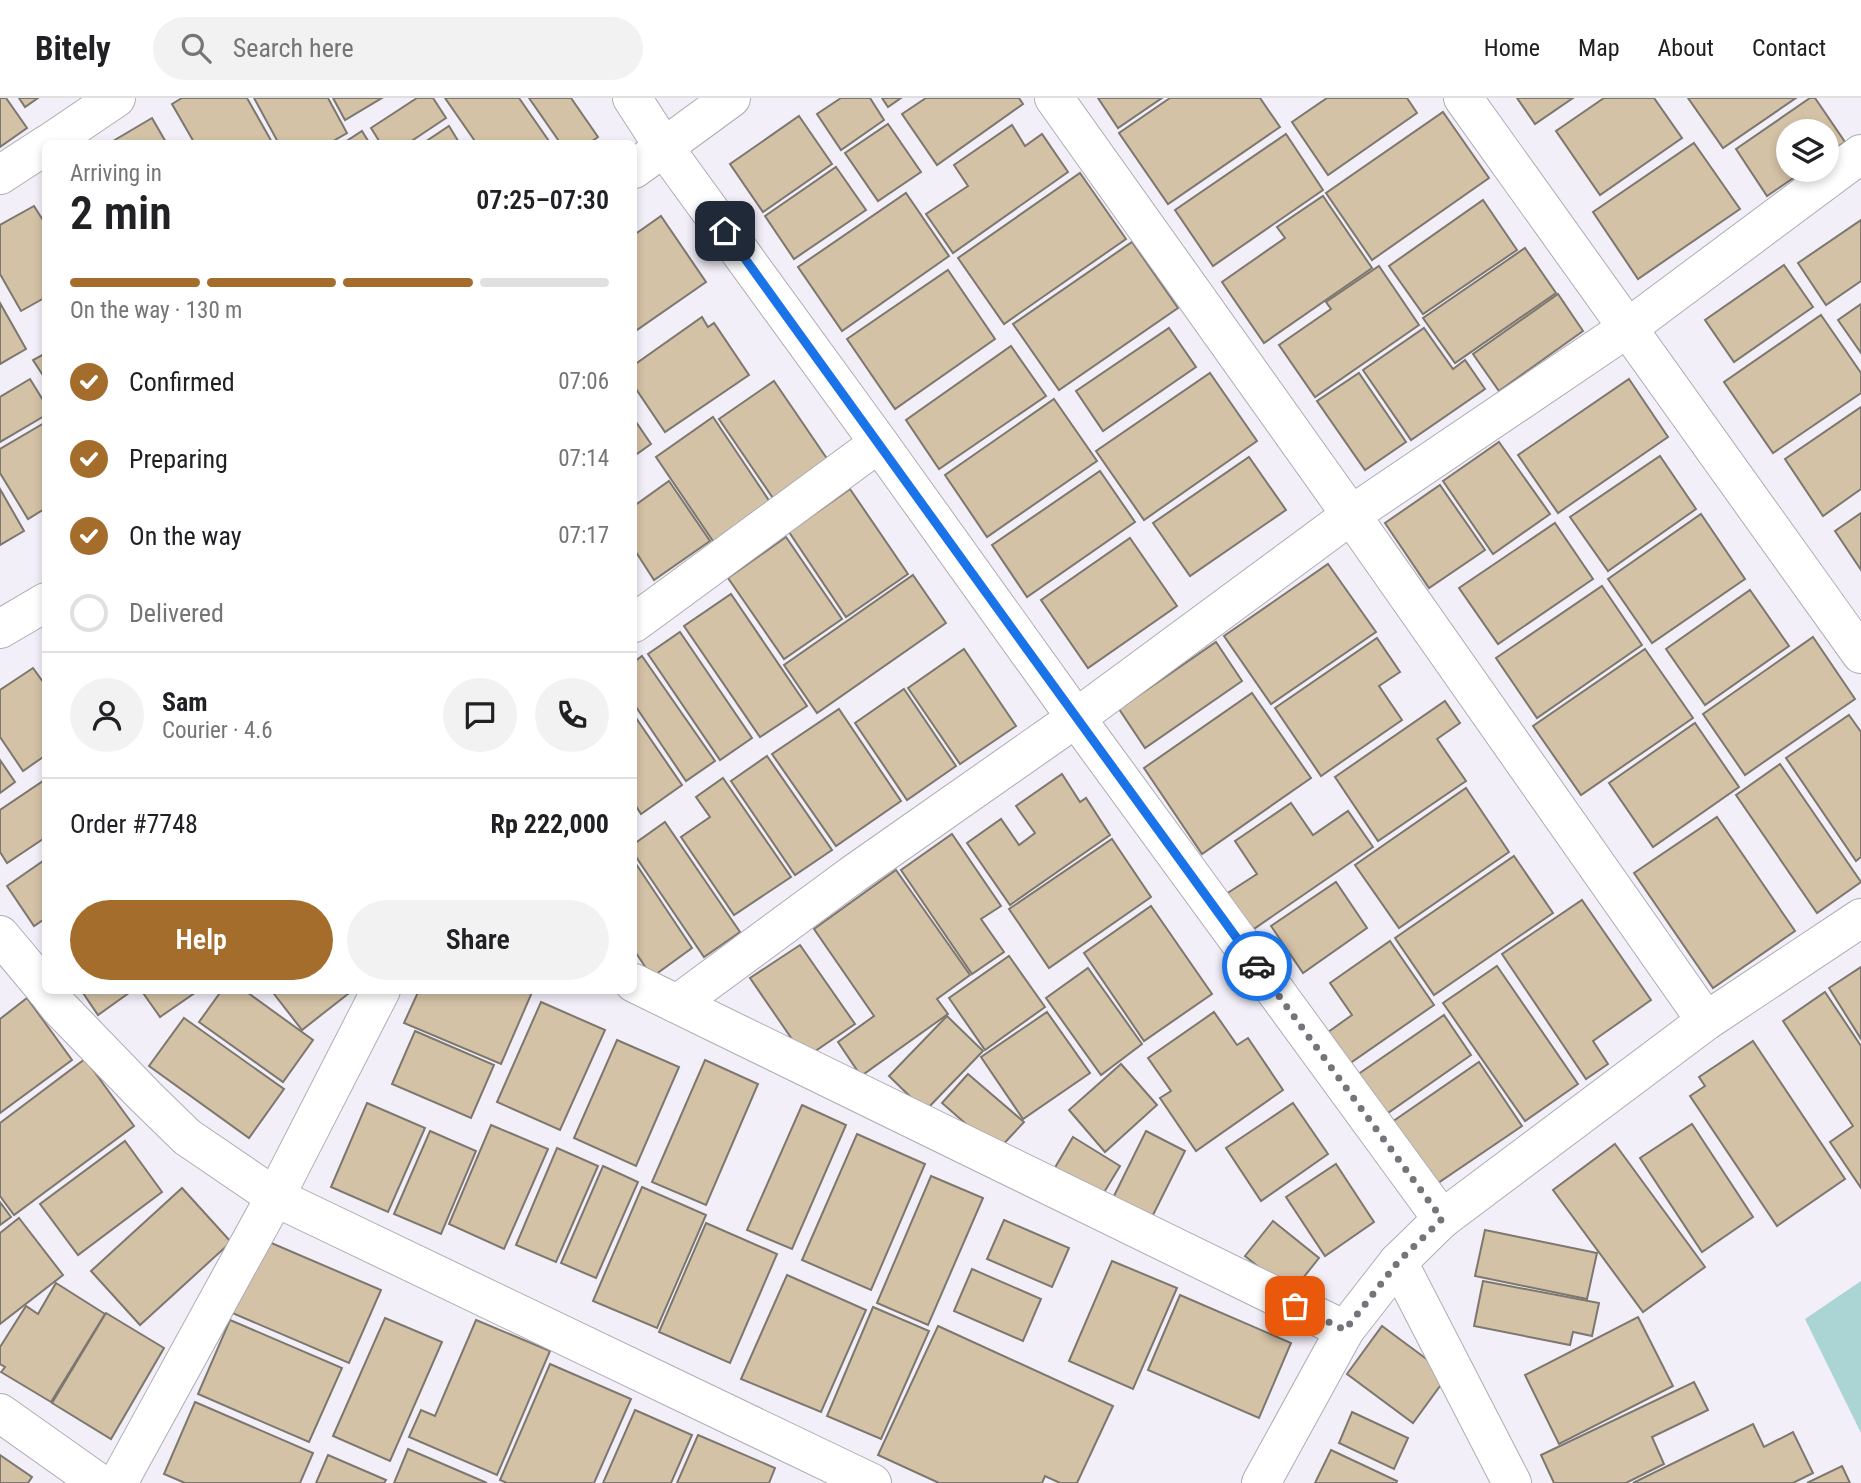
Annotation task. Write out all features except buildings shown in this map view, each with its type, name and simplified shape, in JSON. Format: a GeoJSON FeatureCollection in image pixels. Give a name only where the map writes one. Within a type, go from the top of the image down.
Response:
{"type":"FeatureCollection","features":[{"type":"Feature","properties":{"kind":"street"},"geometry":{"type":"LineString","coordinates":[[53,140],[116,98]]}},
{"type":"Feature","properties":{"kind":"street"},"geometry":{"type":"LineString","coordinates":[[632,98],[663,146],[1076,718],[1442,1219]]}},
{"type":"Feature","properties":{"kind":"street"},"geometry":{"type":"LineString","coordinates":[[637,167],[731,98]]}},
{"type":"Feature","properties":{"kind":"street"},"geometry":{"type":"LineString","coordinates":[[1054,98],[1706,1021]]}},
{"type":"Feature","properties":{"kind":"street"},"geometry":{"type":"LineString","coordinates":[[1464,98],[1861,653]]}},
{"type":"Feature","properties":{"kind":"street"},"geometry":{"type":"LineString","coordinates":[[0,175],[42,147]]}},
{"type":"Feature","properties":{"kind":"street"},"geometry":{"type":"LineString","coordinates":[[677,1004],[852,875],[1076,718],[1351,515],[1629,327],[1861,154]]}},
{"type":"Feature","properties":{"kind":"street"},"geometry":{"type":"LineString","coordinates":[[637,620],[879,443]]}},
{"type":"Feature","properties":{"kind":"street"},"geometry":{"type":"LineString","coordinates":[[0,629],[42,603]]}},
{"type":"Feature","properties":{"kind":"street"},"geometry":{"type":"LineString","coordinates":[[1261,1483],[1345,1330],[1398,1262],[1442,1219],[1706,1021],[1861,918]]}},
{"type":"Feature","properties":{"kind":"street"},"geometry":{"type":"LineString","coordinates":[[0,935],[42,985]]}},
{"type":"Feature","properties":{"kind":"street"},"geometry":{"type":"LineString","coordinates":[[637,984],[1345,1330]]}},
{"type":"Feature","properties":{"kind":"street"},"geometry":{"type":"LineString","coordinates":[[49,994],[187,1137],[275,1196],[872,1483]]}},
{"type":"Feature","properties":{"kind":"street"},"geometry":{"type":"LineString","coordinates":[[118,1483],[275,1196],[379,994]]}},
{"type":"Feature","properties":{"kind":"street"},"geometry":{"type":"LineString","coordinates":[[1398,1262],[1512,1483]]}},
{"type":"Feature","properties":{"kind":"street"},"geometry":{"type":"LineString","coordinates":[[0,1413],[99,1483]]}},
{"type":"Feature","properties":{"kind":"shaded area"},"geometry":{"type":"Polygon","coordinates":[[[1861,1281],[1861,1433],[1805,1319],[1861,1281]]]}},
{"type":"Feature","properties":{"kind":"way so far"},"geometry":{"type":"LineString","coordinates":[[1257,966],[1442,1219],[1398,1262],[1345,1330],[1295,1306]]}},
{"type":"Feature","properties":{"kind":"route"},"geometry":{"type":"LineString","coordinates":[[725,231],[1257,966]]}}]}
